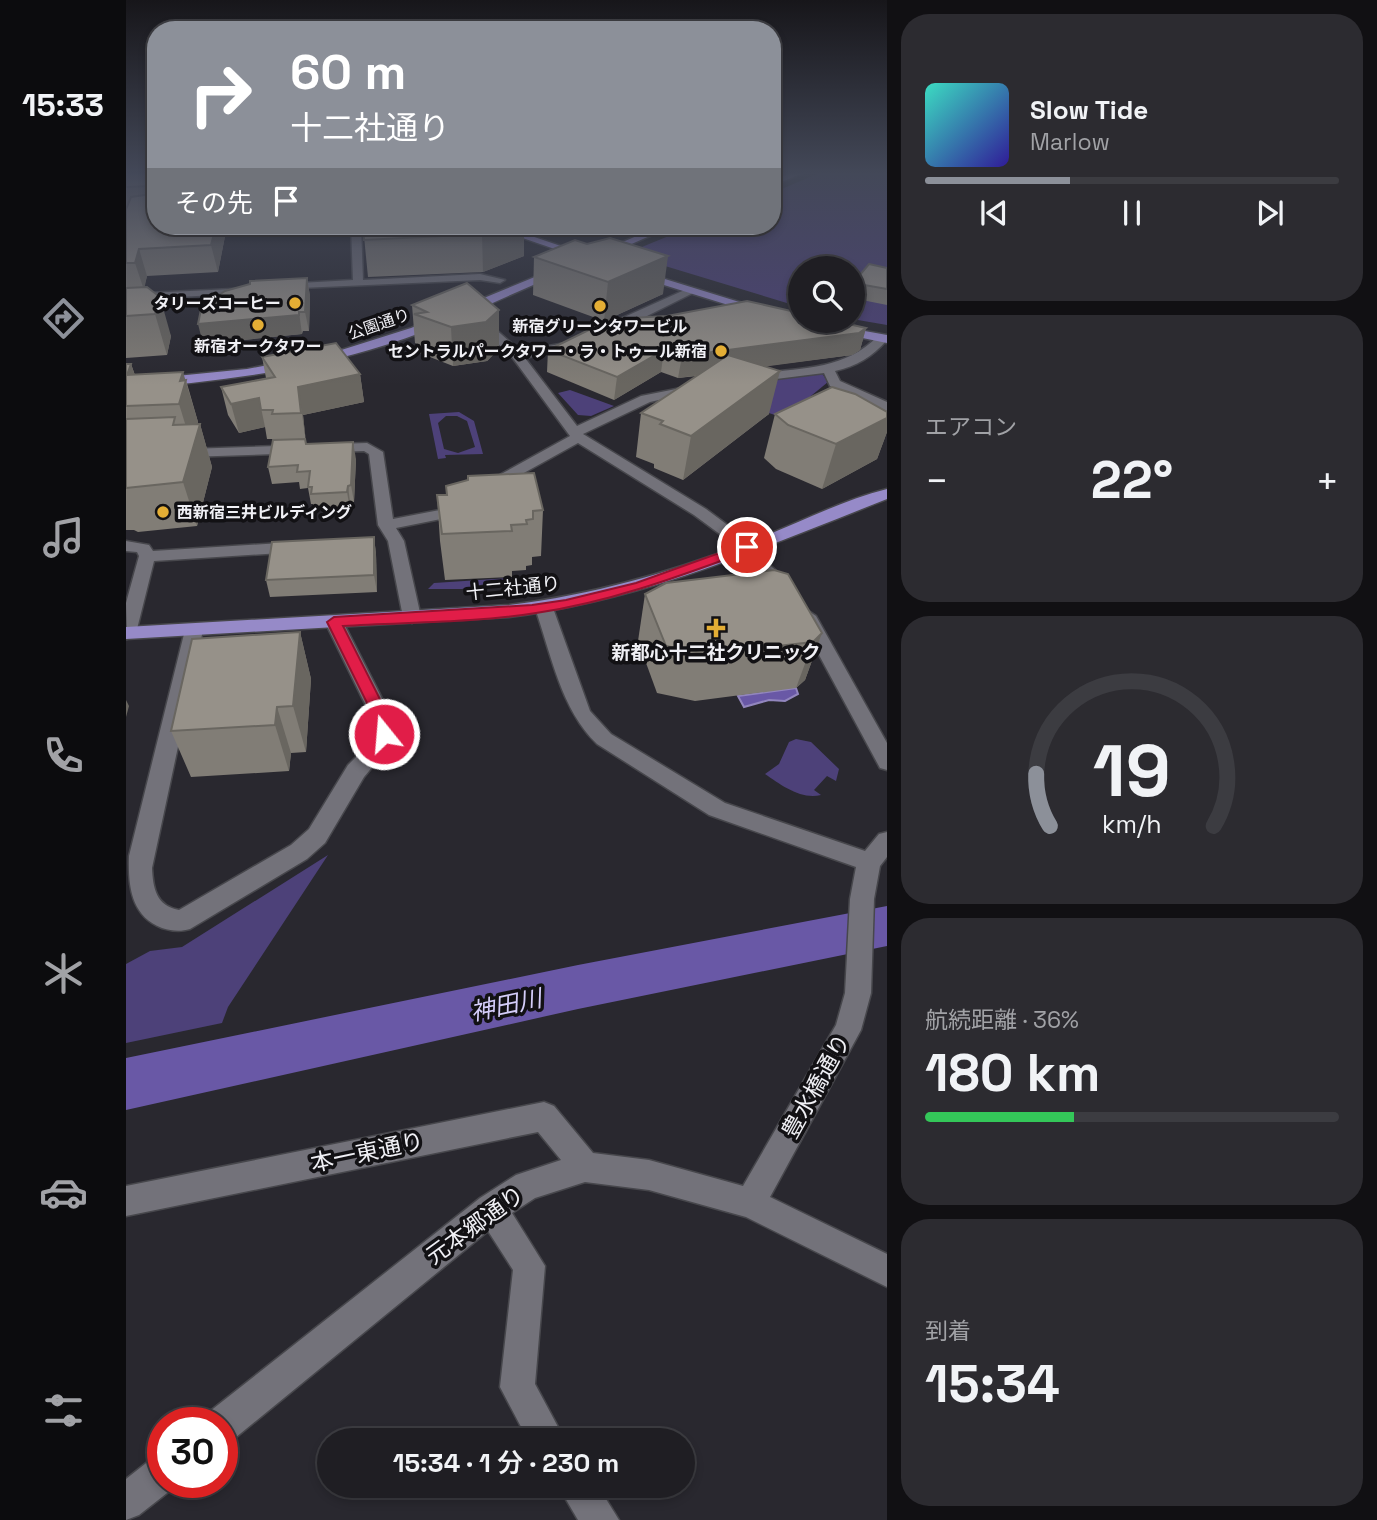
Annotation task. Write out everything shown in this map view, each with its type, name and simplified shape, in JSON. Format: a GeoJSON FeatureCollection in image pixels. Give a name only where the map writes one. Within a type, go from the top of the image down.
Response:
{"type":"FeatureCollection","features":[{"type":"Feature","properties":{"kind":"main road"},"geometry":{"type":"LineString","coordinates":[[560,243],[588,250]]}},
{"type":"Feature","properties":{"kind":"main road"},"geometry":{"type":"LineString","coordinates":[[566,243],[613,262]]}},
{"type":"Feature","properties":{"kind":"main road","name":"公園通り"},"geometry":{"type":"LineString","coordinates":[[126,385],[247,373],[366,347],[467,308],[602,243]]}},
{"type":"Feature","properties":{"kind":"main road","name":"公園通り"},"geometry":{"type":"LineString","coordinates":[[475,290],[612,243]]}},
{"type":"Feature","properties":{"kind":"main road"},"geometry":{"type":"LineString","coordinates":[[630,267],[771,311],[689,291],[630,267]]}},
{"type":"Feature","properties":{"kind":"main road"},"geometry":{"type":"LineString","coordinates":[[865,333],[885,337]]}},
{"type":"Feature","properties":{"kind":"main road","name":"公園通り"},"geometry":{"type":"LineString","coordinates":[[126,373],[252,360],[351,338]]}},
{"type":"Feature","properties":{"kind":"main road","name":"十二社通り"},"geometry":{"type":"LineString","coordinates":[[127,633],[544,608],[640,586],[887,494]]}},
{"type":"Feature","properties":{"kind":"street"},"geometry":{"type":"LineString","coordinates":[[357,243],[358,284]]}},
{"type":"Feature","properties":{"kind":"street"},"geometry":{"type":"LineString","coordinates":[[126,298],[480,277],[500,280]]}},
{"type":"Feature","properties":{"kind":"street"},"geometry":{"type":"LineString","coordinates":[[517,355],[560,349],[635,318],[689,291]]}},
{"type":"Feature","properties":{"kind":"street"},"geometry":{"type":"LineString","coordinates":[[467,308],[517,355],[531,379],[566,417],[577,434],[700,512],[744,548],[786,588],[807,616],[887,762]]}},
{"type":"Feature","properties":{"kind":"street"},"geometry":{"type":"LineString","coordinates":[[740,380],[860,360],[885,337]]}},
{"type":"Feature","properties":{"kind":"street"},"geometry":{"type":"LineString","coordinates":[[827,367],[835,383],[887,407]]}},
{"type":"Feature","properties":{"kind":"street"},"geometry":{"type":"LineString","coordinates":[[247,373],[248,390]]}},
{"type":"Feature","properties":{"kind":"street"},"geometry":{"type":"LineString","coordinates":[[388,536],[454,512],[480,498],[508,476],[577,434],[646,399],[713,384]]}},
{"type":"Feature","properties":{"kind":"street"},"geometry":{"type":"LineString","coordinates":[[126,455],[367,447],[376,452],[388,536],[412,617]]}},
{"type":"Feature","properties":{"kind":"street"},"geometry":{"type":"LineString","coordinates":[[147,556],[314,545]]}},
{"type":"Feature","properties":{"kind":"street"},"geometry":{"type":"LineString","coordinates":[[126,546],[143,548],[147,556],[127,633]]}},
{"type":"Feature","properties":{"kind":"street"},"geometry":{"type":"LineString","coordinates":[[544,608],[582,712],[590,726],[604,739],[717,809],[869,862],[887,841]]}},
{"type":"Feature","properties":{"kind":"street"},"geometry":{"type":"LineString","coordinates":[[194,630],[141,856],[139,887],[147,905],[166,920],[181,921],[299,852],[317,836],[356,771],[379,747],[384,734],[380,715],[334,622]]}},
{"type":"Feature","properties":{"kind":"street","name":"豊水橋通り"},"geometry":{"type":"LineString","coordinates":[[750,1203],[848,1030],[858,993],[861,906],[869,862]]}},
{"type":"Feature","properties":{"kind":"street","name":"本一東通り"},"geometry":{"type":"LineString","coordinates":[[126,1201],[544,1116],[585,1167]]}},
{"type":"Feature","properties":{"kind":"street","name":"元本郷通り"},"geometry":{"type":"LineString","coordinates":[[238,1412],[491,1209],[527,1186],[585,1167],[649,1175],[750,1203],[887,1271]]}},
{"type":"Feature","properties":{"kind":"street"},"geometry":{"type":"LineString","coordinates":[[491,1209],[529,1266],[517,1387],[540,1428]]}},
{"type":"Feature","properties":{"kind":"street"},"geometry":{"type":"LineString","coordinates":[[126,1502],[147,1486]]}},
{"type":"Feature","properties":{"kind":"street"},"geometry":{"type":"LineString","coordinates":[[584,1498],[600,1520]]}},
{"type":"Feature","properties":{"kind":"shaded area"},"geometry":{"type":"Polygon","coordinates":[[[652,243],[887,243],[887,325],[865,321],[865,256],[788,256],[788,303],[642,259],[637,249],[652,243]]]}},
{"type":"Feature","properties":{"kind":"shaded area"},"geometry":{"type":"Polygon","coordinates":[[[821,372],[828,382],[784,418],[706,392],[821,372]]]}},
{"type":"Feature","properties":{"kind":"shaded area"},"geometry":{"type":"Polygon","coordinates":[[[570,390],[614,406],[591,416],[578,415],[558,393],[570,390]]]}},
{"type":"Feature","properties":{"kind":"shaded area"},"geometry":{"type":"Polygon","coordinates":[[[459,412],[474,421],[483,454],[445,455],[446,458],[438,459],[429,414],[459,412]],[[446,416],[438,423],[444,449],[458,453],[475,447],[467,421],[457,416],[446,416]]]}},
{"type":"Feature","properties":{"kind":"shaded area"},"geometry":{"type":"Polygon","coordinates":[[[526,577],[521,581],[499,581],[462,589],[428,589],[434,583],[526,577]]]}},
{"type":"Feature","properties":{"kind":"shaded area"},"geometry":{"type":"Polygon","coordinates":[[[796,688],[798,694],[785,701],[769,700],[744,707],[738,696],[796,688]]]}},
{"type":"Feature","properties":{"kind":"shaded area"},"geometry":{"type":"Polygon","coordinates":[[[796,739],[811,742],[839,769],[836,781],[827,776],[814,790],[821,795],[799,793],[765,774],[779,764],[789,742],[796,739]]]}},
{"type":"Feature","properties":{"kind":"shaded area"},"geometry":{"type":"Polygon","coordinates":[[[328,855],[228,1007],[222,1023],[126,1043],[126,964],[150,951],[182,947],[328,855]]]}},
{"type":"Feature","properties":{"kind":"building"},"geometry":{"type":"Polygon","coordinates":[[[126,243],[212,243],[139,249],[135,263],[126,263],[126,243]]]}},
{"type":"Feature","properties":{"kind":"building"},"geometry":{"type":"Polygon","coordinates":[[[568,243],[626,243],[668,256],[608,282],[534,257],[568,243]]]}},
{"type":"Feature","properties":{"kind":"building"},"geometry":{"type":"Polygon","coordinates":[[[869,264],[887,268],[887,289],[865,285],[865,269],[869,264]]]}},
{"type":"Feature","properties":{"kind":"building"},"geometry":{"type":"Polygon","coordinates":[[[307,278],[305,312],[299,312],[299,315],[198,324],[203,300],[211,300],[225,291],[250,284],[250,281],[307,278]]]}},
{"type":"Feature","properties":{"kind":"building"},"geometry":{"type":"Polygon","coordinates":[[[467,283],[499,310],[486,322],[451,327],[414,314],[427,312],[412,305],[467,283]]]}},
{"type":"Feature","properties":{"kind":"building"},"geometry":{"type":"Polygon","coordinates":[[[147,287],[160,297],[155,314],[126,316],[126,288],[147,287]]]}},
{"type":"Feature","properties":{"kind":"building"},"geometry":{"type":"Polygon","coordinates":[[[747,301],[788,310],[788,333],[859,333],[682,356],[664,350],[617,377],[548,350],[611,319],[667,316],[747,301]]]}},
{"type":"Feature","properties":{"kind":"building"},"geometry":{"type":"Polygon","coordinates":[[[336,343],[360,374],[298,387],[301,413],[272,414],[273,410],[261,410],[259,398],[231,404],[221,387],[275,377],[262,357],[336,343]]]}},
{"type":"Feature","properties":{"kind":"building"},"geometry":{"type":"Polygon","coordinates":[[[728,355],[780,371],[691,436],[641,413],[728,355]]]}},
{"type":"Feature","properties":{"kind":"building"},"geometry":{"type":"Polygon","coordinates":[[[126,364],[131,364],[127,375],[183,372],[180,381],[186,380],[179,404],[126,406],[126,364]]]}},
{"type":"Feature","properties":{"kind":"building"},"geometry":{"type":"Polygon","coordinates":[[[832,387],[855,394],[887,412],[887,418],[836,444],[788,425],[775,414],[832,387]]]}},
{"type":"Feature","properties":{"kind":"building"},"geometry":{"type":"Polygon","coordinates":[[[175,417],[173,425],[200,424],[183,482],[126,488],[126,419],[175,417]]]}},
{"type":"Feature","properties":{"kind":"building"},"geometry":{"type":"Polygon","coordinates":[[[305,439],[306,444],[353,442],[351,485],[348,486],[347,492],[311,494],[312,487],[308,487],[310,471],[297,472],[298,465],[268,467],[273,440],[305,439]]]}},
{"type":"Feature","properties":{"kind":"building"},"geometry":{"type":"Polygon","coordinates":[[[534,473],[543,510],[533,511],[533,519],[526,520],[527,524],[511,525],[512,531],[442,534],[437,495],[447,495],[446,486],[468,480],[468,476],[534,473]]]}},
{"type":"Feature","properties":{"kind":"building"},"geometry":{"type":"Polygon","coordinates":[[[374,537],[374,575],[266,580],[272,542],[374,537]]]}},
{"type":"Feature","properties":{"kind":"building"},"geometry":{"type":"Polygon","coordinates":[[[774,570],[788,574],[822,633],[813,642],[706,654],[666,646],[645,594],[666,583],[774,570]]]}},
{"type":"Feature","properties":{"kind":"building"},"geometry":{"type":"Polygon","coordinates":[[[300,632],[293,706],[277,707],[275,725],[171,731],[192,639],[300,632]]]}},
{"type":"Feature","properties":{"kind":"waterway","name":"神田川"},"geometry":{"type":"LineString","coordinates":[[126,1084],[578,987],[887,926]]}},
{"type":"Feature","properties":{"kind":"place","name":"タリーズコーヒー"},"geometry":{"type":"Point","coordinates":[295,303]}},
{"type":"Feature","properties":{"kind":"place","name":"新宿グリーンタワービル"},"geometry":{"type":"Point","coordinates":[600,306]}},
{"type":"Feature","properties":{"kind":"place","name":"新宿オークタワー"},"geometry":{"type":"Point","coordinates":[258,325]}},
{"type":"Feature","properties":{"kind":"place","name":"セントラルパークタワー・ラ・トゥール新宿"},"geometry":{"type":"Point","coordinates":[721,351]}},
{"type":"Feature","properties":{"kind":"place","name":"西新宿三井ビルディング"},"geometry":{"type":"Point","coordinates":[163,512]}},
{"type":"Feature","properties":{"kind":"place","name":"新都心十二社クリニック"},"geometry":{"type":"Point","coordinates":[716,628]}},
{"type":"Feature","properties":{"kind":"route"},"geometry":{"type":"LineString","coordinates":[[384,734],[380,715],[334,622],[532,610],[566,604],[640,586],[747,547]]}}]}
